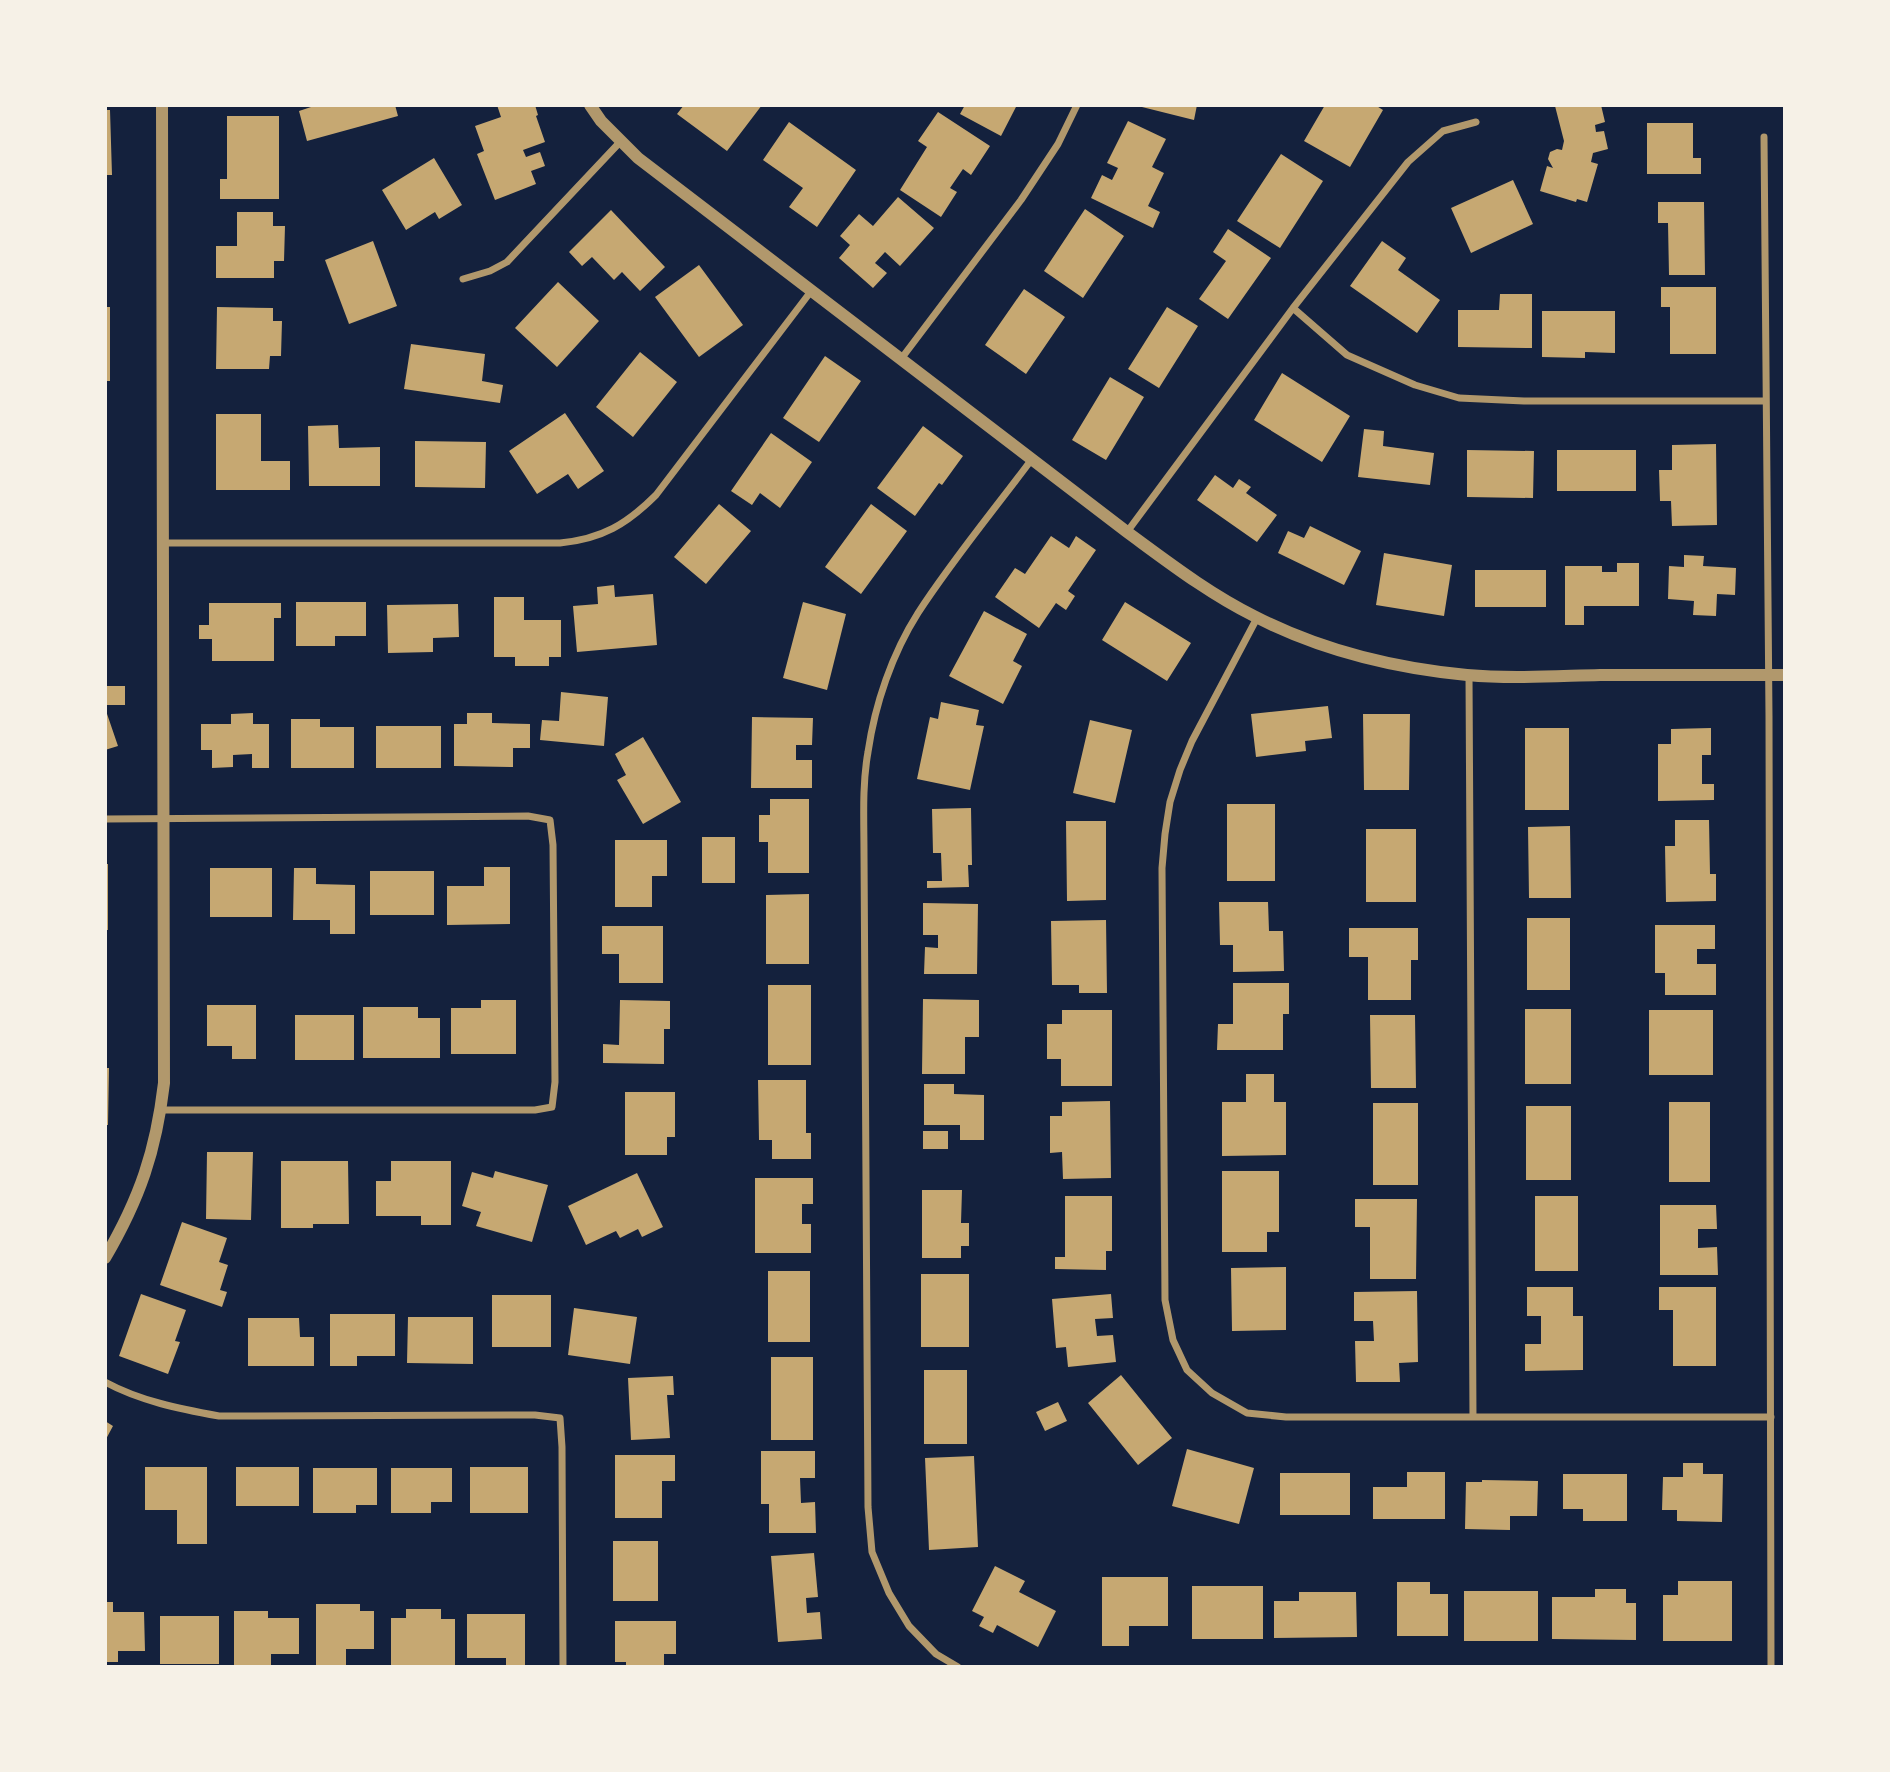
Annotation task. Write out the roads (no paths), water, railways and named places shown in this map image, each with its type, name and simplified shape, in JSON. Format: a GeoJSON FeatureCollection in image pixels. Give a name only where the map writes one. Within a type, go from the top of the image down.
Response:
{"type":"FeatureCollection","features":[{"type":"Feature","properties":{"kind":"street"},"geometry":{"type":"LineString","coordinates":[[105,1258],[140,1190],[153,1146],[164,1083],[162,105]]}},
{"type":"Feature","properties":{"kind":"street"},"geometry":{"type":"LineString","coordinates":[[590,105],[601,121],[638,158],[1033,458],[1126,532],[1189,578],[1257,618],[1366,658],[1469,675],[1785,675]]}},
{"type":"Feature","properties":{"kind":"street"},"geometry":{"type":"LineString","coordinates":[[901,359],[1021,200],[1058,144],[1077,105]]}},
{"type":"Feature","properties":{"kind":"street"},"geometry":{"type":"LineString","coordinates":[[1126,532],[1293,308],[1408,162],[1443,131],[1476,122]]}},
{"type":"Feature","properties":{"kind":"street"},"geometry":{"type":"LineString","coordinates":[[1764,137],[1771,1667]]}},
{"type":"Feature","properties":{"kind":"street"},"geometry":{"type":"LineString","coordinates":[[463,279],[507,262],[621,141]]}},
{"type":"Feature","properties":{"kind":"street"},"geometry":{"type":"LineString","coordinates":[[163,543],[560,543],[601,535],[639,512],[656,495],[812,290]]}},
{"type":"Feature","properties":{"kind":"street"},"geometry":{"type":"LineString","coordinates":[[1293,308],[1348,355],[1415,385],[1459,398],[1524,401],[1766,401]]}},
{"type":"Feature","properties":{"kind":"street"},"geometry":{"type":"LineString","coordinates":[[958,1667],[936,1654],[909,1626],[889,1593],[872,1552],[868,1507],[864,867],[867,753],[878,705],[894,659],[917,614],[980,525],[1033,458]]}},
{"type":"Feature","properties":{"kind":"street"},"geometry":{"type":"LineString","coordinates":[[1257,618],[1233,659],[1180,770],[1170,802],[1165,834],[1162,868],[1165,1300],[1173,1340],[1188,1370],[1212,1393],[1247,1413],[1286,1418],[1771,1417]]}},
{"type":"Feature","properties":{"kind":"street"},"geometry":{"type":"LineString","coordinates":[[1469,675],[1473,1417]]}},
{"type":"Feature","properties":{"kind":"street"},"geometry":{"type":"LineString","coordinates":[[105,819],[528,816],[550,820],[553,845],[555,1082],[552,1107],[535,1110],[161,1110]]}},
{"type":"Feature","properties":{"kind":"street"},"geometry":{"type":"LineString","coordinates":[[105,1382],[148,1400],[219,1416],[535,1415],[560,1418],[563,1667]]}}]}
